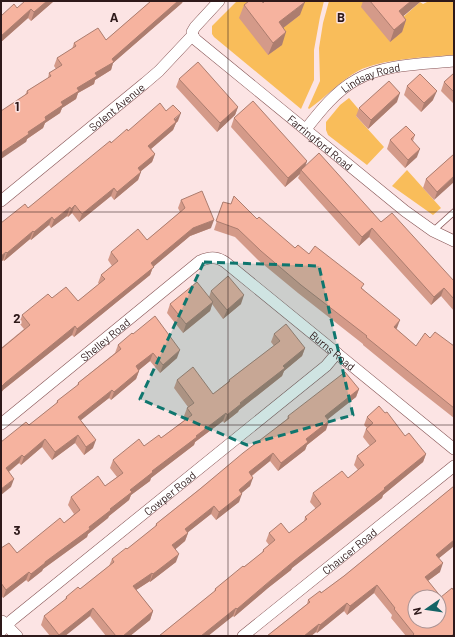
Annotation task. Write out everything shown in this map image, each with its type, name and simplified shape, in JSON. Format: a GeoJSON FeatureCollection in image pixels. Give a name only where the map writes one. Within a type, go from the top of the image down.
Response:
{"type":"FeatureCollection","features":[{"type":"Feature","properties":{"kind":"street","name":"Solent Avenue"},"geometry":{"type":"LineString","coordinates":[[1,201],[145,83],[193,36],[192,32],[195,27],[219,1]]}},
{"type":"Feature","properties":{"kind":"street","name":"Farringford Road"},"geometry":{"type":"LineString","coordinates":[[193,36],[405,211],[433,230],[454,241]]}},
{"type":"Feature","properties":{"kind":"street","name":"Lindsay Road"},"geometry":{"type":"LineString","coordinates":[[306,129],[317,115],[340,92],[348,85],[364,76],[373,72],[399,67],[454,62]]}},
{"type":"Feature","properties":{"kind":"street","name":"Burns Road"},"geometry":{"type":"LineString","coordinates":[[210,258],[216,258],[225,262],[454,449]]}},
{"type":"Feature","properties":{"kind":"street","name":"Shelley Road"},"geometry":{"type":"LineString","coordinates":[[1,424],[200,261],[210,258]]}},
{"type":"Feature","properties":{"kind":"street","name":"Cowper Road"},"geometry":{"type":"LineString","coordinates":[[3,626],[326,366],[337,353]]}},
{"type":"Feature","properties":{"kind":"street","name":"Chaucer Road"},"geometry":{"type":"LineString","coordinates":[[243,636],[454,466]]}},
{"type":"Feature","properties":{"kind":"street"},"geometry":{"type":"LineString","coordinates":[[3,626],[17,636]]}},
{"type":"Feature","properties":{"kind":"lane"},"geometry":{"type":"LineString","coordinates":[[433,230],[454,212]]}},
{"type":"Feature","properties":{"kind":"highlighted area"},"geometry":{"type":"Polygon","coordinates":[[[204,262],[319,266],[353,415],[247,445],[140,399],[204,262]]]}},
{"type":"Feature","properties":{"kind":"shaded area"},"geometry":{"type":"Polygon","coordinates":[[[237,1],[258,1],[281,29],[300,15],[298,1],[324,1],[314,50],[314,80],[301,109],[212,34],[212,26],[237,1]]]}},
{"type":"Feature","properties":{"kind":"shaded area"},"geometry":{"type":"Polygon","coordinates":[[[329,1],[369,1],[401,19],[420,2],[423,4],[429,1],[454,1],[454,55],[404,59],[368,67],[345,79],[309,109],[308,108],[320,81],[319,48],[323,23],[329,1]]]}},
{"type":"Feature","properties":{"kind":"shaded area"},"geometry":{"type":"Polygon","coordinates":[[[349,98],[361,112],[356,116],[384,147],[367,165],[328,135],[326,130],[326,122],[340,105],[349,98]]]}},
{"type":"Feature","properties":{"kind":"shaded area"},"geometry":{"type":"Polygon","coordinates":[[[407,170],[441,208],[433,215],[392,186],[407,170]]]}},
{"type":"Feature","properties":{"kind":"building"},"geometry":{"type":"Polygon","coordinates":[[[25,1],[47,1],[34,12],[31,9],[1,36],[1,16],[14,4],[17,8],[25,1]]]}},
{"type":"Feature","properties":{"kind":"building"},"geometry":{"type":"Polygon","coordinates":[[[151,1],[178,1],[112,59],[114,62],[95,73],[97,76],[77,88],[79,91],[61,102],[63,105],[45,117],[46,120],[28,132],[29,134],[1,153],[1,111],[28,93],[27,91],[51,76],[49,73],[62,65],[57,58],[76,46],[74,43],[98,28],[106,40],[151,1]]]}},
{"type":"Feature","properties":{"kind":"building"},"geometry":{"type":"Polygon","coordinates":[[[249,1],[262,1],[263,3],[265,1],[305,2],[279,22],[286,32],[273,43],[244,5],[249,1]]]}},
{"type":"Feature","properties":{"kind":"building"},"geometry":{"type":"Polygon","coordinates":[[[370,1],[411,1],[399,11],[406,20],[394,30],[370,1]]]}},
{"type":"Feature","properties":{"kind":"building"},"geometry":{"type":"Polygon","coordinates":[[[198,62],[238,107],[220,123],[179,79],[198,62]]]}},
{"type":"Feature","properties":{"kind":"building"},"geometry":{"type":"Polygon","coordinates":[[[454,73],[454,92],[444,82],[454,73]]]}},
{"type":"Feature","properties":{"kind":"building"},"geometry":{"type":"Polygon","coordinates":[[[420,74],[437,91],[424,103],[407,86],[420,74]]]}},
{"type":"Feature","properties":{"kind":"building"},"geometry":{"type":"Polygon","coordinates":[[[389,81],[400,93],[371,120],[359,108],[389,81]]]}},
{"type":"Feature","properties":{"kind":"building"},"geometry":{"type":"Polygon","coordinates":[[[253,101],[307,161],[288,178],[234,118],[253,101]]]}},
{"type":"Feature","properties":{"kind":"building"},"geometry":{"type":"Polygon","coordinates":[[[160,103],[166,111],[173,105],[181,113],[174,119],[176,122],[148,146],[155,154],[138,168],[141,172],[117,192],[114,188],[82,214],[75,205],[71,209],[70,207],[54,220],[52,217],[7,253],[6,252],[1,256],[1,223],[25,204],[28,208],[110,141],[111,143],[127,129],[128,131],[160,103]]]}},
{"type":"Feature","properties":{"kind":"building"},"geometry":{"type":"Polygon","coordinates":[[[406,126],[415,135],[411,139],[420,149],[408,160],[390,140],[406,126]]]}},
{"type":"Feature","properties":{"kind":"building"},"geometry":{"type":"Polygon","coordinates":[[[319,153],[381,222],[392,213],[454,281],[454,299],[444,288],[434,297],[372,228],[362,237],[301,170],[319,153]]]}},
{"type":"Feature","properties":{"kind":"building"},"geometry":{"type":"Polygon","coordinates":[[[454,154],[454,176],[437,192],[426,179],[454,154]]]}},
{"type":"Feature","properties":{"kind":"building"},"geometry":{"type":"Polygon","coordinates":[[[202,191],[214,220],[193,228],[151,263],[154,267],[77,329],[75,326],[1,387],[1,349],[30,325],[22,315],[48,294],[52,298],[66,287],[78,301],[105,279],[101,275],[118,261],[111,252],[138,229],[147,240],[185,208],[181,200],[202,191]]]}},
{"type":"Feature","properties":{"kind":"building"},"geometry":{"type":"Polygon","coordinates":[[[234,196],[257,219],[259,217],[295,248],[298,245],[309,254],[315,246],[364,284],[361,288],[400,320],[394,327],[416,346],[425,333],[430,338],[435,332],[454,346],[454,408],[366,337],[367,336],[301,285],[238,229],[216,221],[223,202],[231,204],[234,196]]]}},
{"type":"Feature","properties":{"kind":"building"},"geometry":{"type":"Polygon","coordinates":[[[228,276],[244,295],[227,310],[211,291],[228,276]]]}},
{"type":"Feature","properties":{"kind":"building"},"geometry":{"type":"Polygon","coordinates":[[[197,282],[213,302],[186,324],[170,304],[197,282]]]}},
{"type":"Feature","properties":{"kind":"building"},"geometry":{"type":"Polygon","coordinates":[[[155,316],[180,350],[163,365],[153,353],[136,366],[139,371],[114,392],[112,390],[78,417],[96,440],[86,447],[78,435],[55,452],[45,439],[24,457],[22,455],[6,468],[14,479],[1,489],[1,442],[26,422],[29,425],[58,402],[57,401],[79,384],[78,383],[121,349],[118,345],[155,316]]]}},
{"type":"Feature","properties":{"kind":"building"},"geometry":{"type":"Polygon","coordinates":[[[286,324],[305,348],[283,366],[285,368],[227,415],[226,413],[152,471],[153,472],[130,490],[132,492],[89,527],[90,529],[31,574],[29,572],[6,590],[1,583],[1,548],[9,543],[17,553],[60,518],[64,523],[80,510],[71,497],[98,476],[105,486],[123,473],[113,460],[139,439],[144,446],[159,435],[161,438],[192,415],[187,408],[194,403],[177,380],[193,367],[213,394],[280,341],[274,334],[286,324]]]}},
{"type":"Feature","properties":{"kind":"building"},"geometry":{"type":"Polygon","coordinates":[[[345,372],[359,389],[325,416],[329,421],[306,439],[308,442],[281,463],[273,453],[249,472],[253,478],[239,490],[242,494],[219,512],[214,506],[185,529],[188,533],[172,545],[179,554],[153,574],[152,573],[133,586],[153,611],[123,636],[116,636],[93,608],[59,635],[44,616],[67,598],[66,597],[78,587],[80,589],[114,562],[112,559],[157,525],[156,524],[243,453],[289,418],[288,416],[345,372]]]}},
{"type":"Feature","properties":{"kind":"building"},"geometry":{"type":"Polygon","coordinates":[[[379,406],[385,413],[387,412],[405,436],[409,433],[426,454],[237,609],[236,608],[201,636],[159,636],[243,566],[244,567],[264,551],[263,550],[275,540],[269,533],[281,523],[289,533],[307,519],[305,517],[321,504],[313,493],[342,471],[348,478],[364,465],[357,456],[376,441],[366,429],[373,423],[367,417],[379,406]]]}},
{"type":"Feature","properties":{"kind":"building"},"geometry":{"type":"Polygon","coordinates":[[[454,486],[454,540],[436,555],[443,563],[425,577],[435,589],[407,589],[407,625],[377,585],[350,606],[347,603],[304,636],[267,636],[310,602],[308,600],[320,591],[321,593],[454,486]]]}},
{"type":"Feature","properties":{"kind":"building"},"geometry":{"type":"Polygon","coordinates":[[[452,588],[454,591],[454,634],[451,636],[412,636],[414,634],[410,629],[447,629],[447,592],[452,588]]]}}]}
